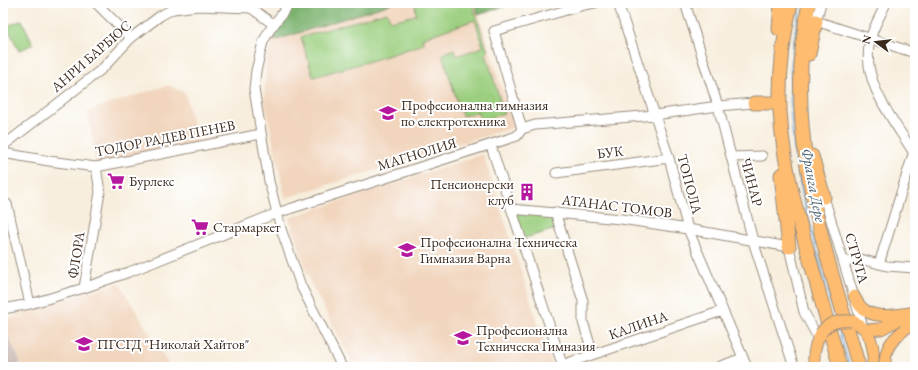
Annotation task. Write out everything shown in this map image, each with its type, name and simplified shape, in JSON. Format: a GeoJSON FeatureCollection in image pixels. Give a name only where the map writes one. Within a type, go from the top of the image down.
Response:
{"type":"FeatureCollection","features":[{"type":"Feature","properties":{"kind":"highway"},"geometry":{"type":"LineString","coordinates":[[781,3],[779,25],[782,188],[789,247]]}},
{"type":"Feature","properties":{"kind":"highway"},"geometry":{"type":"LineString","coordinates":[[791,3],[783,47],[780,102],[786,164],[795,207],[840,367]]}},
{"type":"Feature","properties":{"kind":"highway"},"geometry":{"type":"LineString","coordinates":[[809,3],[803,39],[800,101],[800,115],[805,159],[819,227],[859,367]]}},
{"type":"Feature","properties":{"kind":"highway"},"geometry":{"type":"LineString","coordinates":[[800,101],[816,21]]}},
{"type":"Feature","properties":{"kind":"highway"},"geometry":{"type":"LineString","coordinates":[[754,103],[780,102]]}},
{"type":"Feature","properties":{"kind":"highway"},"geometry":{"type":"LineString","coordinates":[[800,115],[824,197]]}},
{"type":"Feature","properties":{"kind":"main road"},"geometry":{"type":"LineString","coordinates":[[854,296],[862,308],[870,313],[888,316],[913,316]]}},
{"type":"Feature","properties":{"kind":"main road"},"geometry":{"type":"LineString","coordinates":[[813,365],[815,349],[819,336],[827,325],[839,321],[852,321],[864,328],[881,329],[913,316]]}},
{"type":"Feature","properties":{"kind":"main road"},"geometry":{"type":"LineString","coordinates":[[874,354],[884,340],[913,316]]}},
{"type":"Feature","properties":{"kind":"main road"},"geometry":{"type":"LineString","coordinates":[[885,367],[885,357],[888,346],[913,316]]}},
{"type":"Feature","properties":{"kind":"main road"},"geometry":{"type":"LineString","coordinates":[[864,328],[872,342],[874,354],[872,367]]}},
{"type":"Feature","properties":{"kind":"street"},"geometry":{"type":"LineString","coordinates":[[96,3],[132,38]]}},
{"type":"Feature","properties":{"kind":"street"},"geometry":{"type":"LineString","coordinates":[[290,3],[273,24],[263,42],[256,71],[254,89],[269,181],[277,213],[301,286],[342,367]]}},
{"type":"Feature","properties":{"kind":"street"},"geometry":{"type":"LineString","coordinates":[[522,128],[494,31],[595,3]]}},
{"type":"Feature","properties":{"kind":"street","name":"ТОПОЛА"},"geometry":{"type":"LineString","coordinates":[[615,3],[669,158],[688,229],[747,367]]}},
{"type":"Feature","properties":{"kind":"street","name":"ЧИНАР"},"geometry":{"type":"LineString","coordinates":[[685,3],[718,106],[753,241],[794,367]]}},
{"type":"Feature","properties":{"kind":"street"},"geometry":{"type":"LineString","coordinates":[[821,3],[816,21],[915,53]]}},
{"type":"Feature","properties":{"kind":"street"},"geometry":{"type":"LineString","coordinates":[[879,264],[914,151],[886,108],[873,83],[869,62],[871,38],[886,3]]}},
{"type":"Feature","properties":{"kind":"street","name":"АНРИ БАРБЮС"},"geometry":{"type":"LineString","coordinates":[[3,146],[102,69],[132,38],[160,16],[178,8],[198,6],[251,8],[273,24]]}},
{"type":"Feature","properties":{"kind":"street","name":"МАГНОЛИЯ"},"geometry":{"type":"LineString","coordinates":[[84,288],[129,272],[277,213],[490,146],[517,136],[522,128],[535,125],[654,115],[718,106],[754,103]]}},
{"type":"Feature","properties":{"kind":"street","name":"ТОДОР РАДЕВ ПЕНЕВ"},"geometry":{"type":"LineString","coordinates":[[3,153],[96,167],[261,134]]}},
{"type":"Feature","properties":{"kind":"street"},"geometry":{"type":"LineString","coordinates":[[490,146],[562,366]]}},
{"type":"Feature","properties":{"kind":"street"},"geometry":{"type":"LineString","coordinates":[[731,157],[762,156]]}},
{"type":"Feature","properties":{"kind":"street","name":"БУК"},"geometry":{"type":"LineString","coordinates":[[556,173],[669,158]]}},
{"type":"Feature","properties":{"kind":"street","name":"ФЛОРА"},"geometry":{"type":"LineString","coordinates":[[3,309],[30,304],[84,288],[100,192],[96,167]]}},
{"type":"Feature","properties":{"kind":"street","name":"СТРУГА"},"geometry":{"type":"LineString","coordinates":[[824,197],[864,328]]}},
{"type":"Feature","properties":{"kind":"street"},"geometry":{"type":"LineString","coordinates":[[3,205],[7,204],[30,304]]}},
{"type":"Feature","properties":{"kind":"street","name":"АТАНАС ТОМОВ"},"geometry":{"type":"LineString","coordinates":[[511,209],[621,219],[789,247]]}},
{"type":"Feature","properties":{"kind":"street"},"geometry":{"type":"LineString","coordinates":[[554,212],[583,301],[583,322],[593,354]]}},
{"type":"Feature","properties":{"kind":"street"},"geometry":{"type":"LineString","coordinates":[[789,247],[804,312],[819,336]]}},
{"type":"Feature","properties":{"kind":"street"},"geometry":{"type":"LineString","coordinates":[[844,262],[860,259],[879,264],[915,268]]}},
{"type":"Feature","properties":{"kind":"street","name":"КАЛИНА"},"geometry":{"type":"LineString","coordinates":[[562,366],[593,354],[722,311]]}},
{"type":"Feature","properties":{"kind":"street"},"geometry":{"type":"LineString","coordinates":[[718,367],[743,358]]}},
{"type":"Feature","properties":{"kind":"shaded area","name":"Професионална гимназия по електротехника"},"geometry":{"type":"Polygon","coordinates":[[[394,3],[475,3],[514,127],[285,198],[264,98],[267,58],[273,41],[394,3]]]}},
{"type":"Feature","properties":{"kind":"shaded area"},"geometry":{"type":"Polygon","coordinates":[[[168,85],[185,93],[198,147],[96,167],[88,111],[168,85]]]}},
{"type":"Feature","properties":{"kind":"shaded area","name":"Професионална Техническа Гимназия Варна"},"geometry":{"type":"Polygon","coordinates":[[[483,154],[552,367],[355,367],[310,282],[289,218],[483,154]]]}},
{"type":"Feature","properties":{"kind":"shaded area","name":"ПГСГД \"Николай Хайтов\""},"geometry":{"type":"Polygon","coordinates":[[[119,283],[170,367],[23,367],[3,322],[24,311],[119,283]]]}},
{"type":"Feature","properties":{"kind":"shaded area"},"geometry":{"type":"Polygon","coordinates":[[[3,324],[21,363],[16,367],[3,367],[3,324]]]}},
{"type":"Feature","properties":{"kind":"green space"},"geometry":{"type":"Polygon","coordinates":[[[299,3],[394,3],[273,41],[281,20],[299,3]]]}},
{"type":"Feature","properties":{"kind":"green space"},"geometry":{"type":"Polygon","coordinates":[[[415,3],[472,3],[488,52],[486,53],[504,114],[480,120],[478,112],[462,116],[442,54],[454,49],[456,56],[483,47],[475,20],[422,38],[424,44],[313,77],[301,37],[387,12],[391,21],[416,15],[415,3]]]}},
{"type":"Feature","properties":{"kind":"green space"},"geometry":{"type":"Polygon","coordinates":[[[475,3],[515,3],[478,15],[475,3]]]}},
{"type":"Feature","properties":{"kind":"green space"},"geometry":{"type":"Polygon","coordinates":[[[22,20],[33,44],[19,51],[7,26],[22,20]]]}},
{"type":"Feature","properties":{"kind":"green space"},"geometry":{"type":"Polygon","coordinates":[[[511,209],[555,212],[560,228],[521,239],[511,209]]]}},
{"type":"Feature","properties":{"kind":"waterway","name":"Франга Дере"},"geometry":{"type":"LineString","coordinates":[[802,3],[794,43],[791,83],[792,123],[804,201],[835,318]]}},
{"type":"Feature","properties":{"kind":"waterway","name":"Франга Дере"},"geometry":{"type":"LineString","coordinates":[[838,326],[849,367]]}},
{"type":"Feature","properties":{"kind":"place","name":"Професионална гимназия по електротехника"},"geometry":{"type":"Point","coordinates":[388,113]}},
{"type":"Feature","properties":{"kind":"place","name":"Бурлекс"},"geometry":{"type":"Point","coordinates":[116,181]}},
{"type":"Feature","properties":{"kind":"place","name":"Пенсионерски клуб"},"geometry":{"type":"Point","coordinates":[527,192]}},
{"type":"Feature","properties":{"kind":"place","name":"Стармаркет"},"geometry":{"type":"Point","coordinates":[200,227]}},
{"type":"Feature","properties":{"kind":"place","name":"Професионална Техническа Гимназия Варна"},"geometry":{"type":"Point","coordinates":[407,250]}},
{"type":"Feature","properties":{"kind":"place","name":"Професионална Техническа Гимназия"},"geometry":{"type":"Point","coordinates":[463,338]}},
{"type":"Feature","properties":{"kind":"place","name":"ПГСГД \"Николай Хайтов\""},"geometry":{"type":"Point","coordinates":[84,344]}}]}
